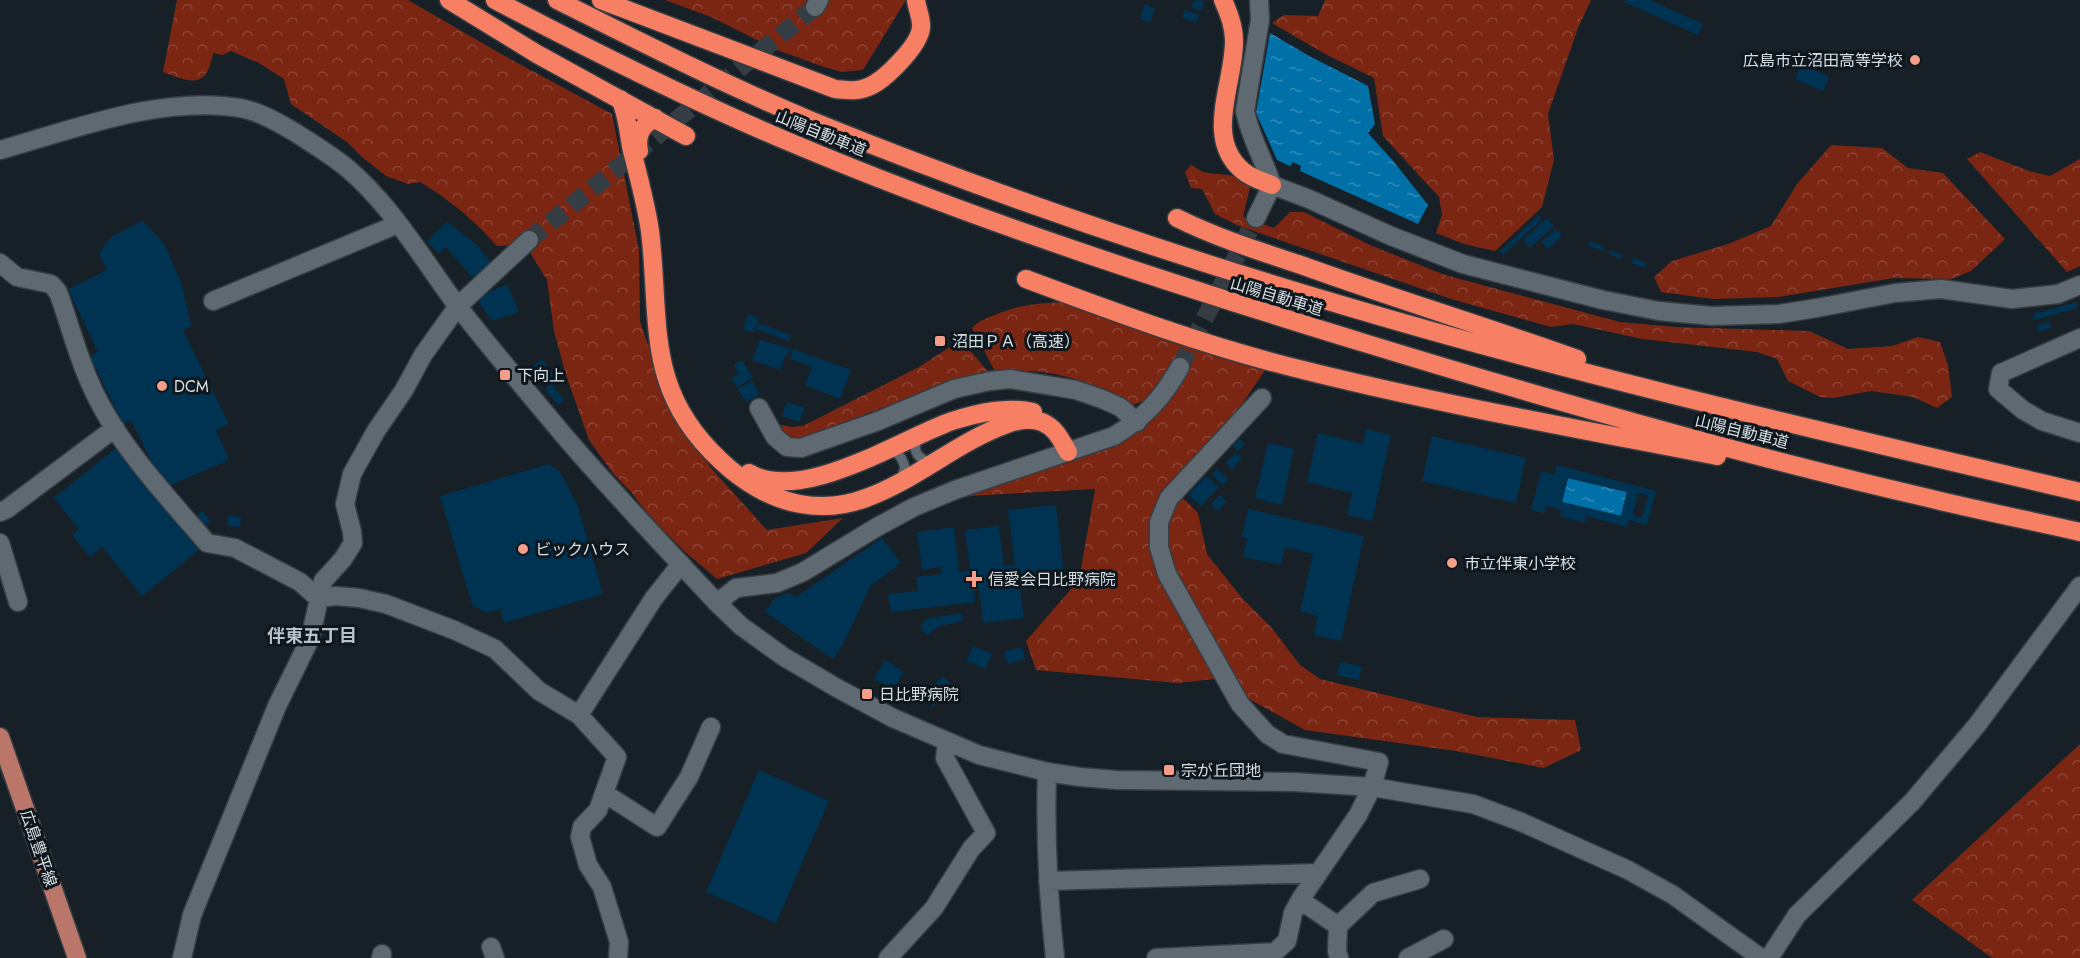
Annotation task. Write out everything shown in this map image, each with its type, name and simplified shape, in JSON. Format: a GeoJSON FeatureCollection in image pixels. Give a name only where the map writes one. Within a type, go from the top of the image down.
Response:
{"type":"FeatureCollection","features":[{"type":"Feature","properties":{"kind":"highway"},"geometry":{"type":"LineString","coordinates":[[449,0],[537,54],[686,136]]}},
{"type":"Feature","properties":{"kind":"highway","name":"山陽自動車道"},"geometry":{"type":"LineString","coordinates":[[495,0],[607,59],[797,145],[953,207],[1180,286],[1444,367],[1680,435],[1922,497],[2080,532]]}},
{"type":"Feature","properties":{"kind":"highway","name":"山陽自動車道"},"geometry":{"type":"LineString","coordinates":[[557,0],[663,53],[809,119],[961,179],[1077,221],[1346,306],[1479,344],[1695,400],[2080,492]]}},
{"type":"Feature","properties":{"kind":"highway"},"geometry":{"type":"LineString","coordinates":[[601,0],[835,89],[850,91],[879,82],[912,47],[921,28],[916,0]]}},
{"type":"Feature","properties":{"kind":"highway"},"geometry":{"type":"LineString","coordinates":[[1223,0],[1232,23],[1234,43],[1222,125],[1225,146],[1242,170],[1272,185]]}},
{"type":"Feature","properties":{"kind":"highway"},"geometry":{"type":"LineString","coordinates":[[1233,0],[1239,16],[1241,34],[1229,135],[1242,164],[1253,174],[1272,185]]}},
{"type":"Feature","properties":{"kind":"highway"},"geometry":{"type":"LineString","coordinates":[[620,99],[626,112],[630,141],[650,229],[658,348],[671,391],[681,413],[692,428],[715,456],[740,476],[767,493],[797,503],[839,505],[864,499],[899,483],[997,428],[1022,420],[1037,421],[1050,426],[1056,431],[1068,452]]}},
{"type":"Feature","properties":{"kind":"highway"},"geometry":{"type":"LineString","coordinates":[[656,118],[645,123],[639,133],[638,143],[656,232],[665,346],[673,379],[687,411],[724,455],[744,470],[764,480],[785,482],[807,480],[832,472],[921,433],[968,416],[1006,410],[1027,411],[1048,418],[1059,431],[1068,452]]}},
{"type":"Feature","properties":{"kind":"highway"},"geometry":{"type":"LineString","coordinates":[[1177,218],[1219,237],[1324,274],[1494,329],[1695,400]]}},
{"type":"Feature","properties":{"kind":"highway"},"geometry":{"type":"LineString","coordinates":[[1026,279],[1138,320],[1217,346],[1302,370],[1604,434],[1922,497]]}},
{"type":"Feature","properties":{"kind":"main road","name":"広島豊平線"},"geometry":{"type":"LineString","coordinates":[[0,737],[77,958]]}},
{"type":"Feature","properties":{"kind":"street"},"geometry":{"type":"LineString","coordinates":[[1256,218],[1272,185],[1247,123],[1245,111],[1260,20],[1259,0]]}},
{"type":"Feature","properties":{"kind":"street"},"geometry":{"type":"LineString","coordinates":[[0,150],[114,118],[189,105],[242,109],[271,118],[316,146],[347,168],[374,195],[458,306],[562,433],[717,603],[741,626],[784,657],[893,718],[979,755],[1047,772],[1080,777],[1117,780],[1294,782],[1372,788],[1473,804],[1521,822],[1620,866],[1673,895],[1761,958]]}},
{"type":"Feature","properties":{"kind":"street"},"geometry":{"type":"LineString","coordinates":[[1272,185],[1463,264],[1603,300],[1659,311],[1712,316],[1779,314],[1817,309],[1895,293],[1941,290],[2012,299],[2058,294],[2080,285]]}},
{"type":"Feature","properties":{"kind":"street"},"geometry":{"type":"LineString","coordinates":[[213,300],[398,224]]}},
{"type":"Feature","properties":{"kind":"street"},"geometry":{"type":"LineString","coordinates":[[182,958],[192,915],[277,706],[310,639],[323,581],[343,560],[353,543],[345,504],[352,474],[423,355],[458,306],[529,240]]}},
{"type":"Feature","properties":{"kind":"street"},"geometry":{"type":"LineString","coordinates":[[0,263],[17,278],[51,284],[58,292],[90,383],[115,428],[140,463],[207,543],[235,548],[300,582],[318,598],[348,597],[386,604],[454,630],[495,649],[539,691],[579,715],[617,757],[598,810],[582,827],[580,837],[588,865],[602,887],[619,942],[618,958]]}},
{"type":"Feature","properties":{"kind":"street"},"geometry":{"type":"LineString","coordinates":[[2080,338],[2001,373],[1998,389],[2023,410],[2042,420],[2080,433]]}},
{"type":"Feature","properties":{"kind":"street"},"geometry":{"type":"LineString","coordinates":[[717,603],[736,588],[777,583],[803,572],[914,507],[945,494],[1114,436],[1137,422],[1168,389],[1180,367]]}},
{"type":"Feature","properties":{"kind":"street"},"geometry":{"type":"LineString","coordinates":[[759,408],[775,437],[787,447],[801,448],[878,421],[954,389],[1010,379],[1047,384],[1093,396],[1120,407],[1137,422]]}},
{"type":"Feature","properties":{"kind":"street"},"geometry":{"type":"LineString","coordinates":[[1156,958],[1275,952],[1287,941],[1293,913],[1300,900],[1358,815],[1372,788],[1379,762],[1283,744],[1268,734],[1240,704],[1167,574],[1159,547],[1159,522],[1169,498],[1262,398]]}},
{"type":"Feature","properties":{"kind":"street"},"geometry":{"type":"LineString","coordinates":[[0,512],[115,428]]}},
{"type":"Feature","properties":{"kind":"street"},"geometry":{"type":"LineString","coordinates":[[0,543],[18,602]]}},
{"type":"Feature","properties":{"kind":"street"},"geometry":{"type":"LineString","coordinates":[[579,715],[654,598],[681,564]]}},
{"type":"Feature","properties":{"kind":"street"},"geometry":{"type":"LineString","coordinates":[[1769,958],[1797,915],[1912,802],[1977,725],[2080,586]]}},
{"type":"Feature","properties":{"kind":"street"},"geometry":{"type":"LineString","coordinates":[[604,793],[657,827],[689,777],[711,727]]}},
{"type":"Feature","properties":{"kind":"street"},"geometry":{"type":"LineString","coordinates":[[888,958],[934,908],[971,849],[986,833],[968,804],[945,758],[947,742]]}},
{"type":"Feature","properties":{"kind":"street"},"geometry":{"type":"LineString","coordinates":[[1047,772],[1048,881],[1055,958]]}},
{"type":"Feature","properties":{"kind":"street"},"geometry":{"type":"LineString","coordinates":[[1048,881],[1318,873]]}},
{"type":"Feature","properties":{"kind":"street"},"geometry":{"type":"LineString","coordinates":[[1339,958],[1338,926],[1373,893],[1420,879]]}},
{"type":"Feature","properties":{"kind":"street"},"geometry":{"type":"LineString","coordinates":[[1300,900],[1338,926]]}},
{"type":"Feature","properties":{"kind":"street"},"geometry":{"type":"LineString","coordinates":[[1408,958],[1444,939]]}},
{"type":"Feature","properties":{"kind":"lane"},"geometry":{"type":"LineString","coordinates":[[921,433],[914,448],[916,454],[921,460],[936,462]]}},
{"type":"Feature","properties":{"kind":"lane"},"geometry":{"type":"LineString","coordinates":[[882,450],[891,451],[902,457],[905,469],[899,483]]}},
{"type":"Feature","properties":{"kind":"green space"},"geometry":{"type":"Polygon","coordinates":[[[177,0],[408,0],[612,114],[639,250],[640,321],[672,414],[711,468],[767,530],[843,518],[806,553],[717,579],[684,551],[647,513],[612,472],[589,440],[566,375],[554,331],[547,280],[529,251],[515,245],[497,246],[461,211],[420,182],[408,184],[386,176],[347,142],[291,104],[284,79],[259,63],[231,51],[222,55],[213,53],[207,73],[196,80],[182,79],[163,72],[177,0]]]}},
{"type":"Feature","properties":{"kind":"green space"},"geometry":{"type":"Polygon","coordinates":[[[665,0],[906,0],[863,70],[842,72],[777,50],[711,17],[665,0]]]}},
{"type":"Feature","properties":{"kind":"green space"},"geometry":{"type":"Polygon","coordinates":[[[1325,0],[1591,0],[1578,28],[1548,114],[1554,160],[1542,207],[1495,251],[1464,244],[1436,233],[1442,215],[1439,197],[1383,136],[1374,78],[1327,55],[1272,23],[1284,15],[1318,16],[1325,0]]]}},
{"type":"Feature","properties":{"kind":"green space"},"geometry":{"type":"Polygon","coordinates":[[[1831,145],[1882,148],[1908,168],[1943,173],[2005,239],[1971,271],[1951,279],[1894,278],[1778,297],[1713,299],[1661,292],[1654,277],[1672,261],[1728,244],[1771,226],[1797,184],[1831,145]]]}},
{"type":"Feature","properties":{"kind":"green space"},"geometry":{"type":"Polygon","coordinates":[[[1980,152],[2029,171],[2050,176],[2080,159],[2080,266],[2067,272],[1967,159],[1980,152]]]}},
{"type":"Feature","properties":{"kind":"green space"},"geometry":{"type":"Polygon","coordinates":[[[1191,165],[1204,172],[1240,178],[1250,187],[1243,217],[1274,228],[1290,212],[1304,212],[1370,245],[1445,275],[1620,322],[1676,327],[1809,331],[1848,349],[1892,346],[1918,337],[1940,342],[1948,365],[1952,397],[1937,408],[1913,397],[1871,391],[1833,398],[1820,397],[1788,381],[1777,359],[1757,352],[1642,339],[1573,324],[1551,327],[1451,299],[1239,226],[1215,214],[1202,189],[1191,188],[1185,172],[1191,165]]]}},
{"type":"Feature","properties":{"kind":"green space"},"geometry":{"type":"Polygon","coordinates":[[[1069,302],[1266,369],[1180,495],[1198,513],[1207,554],[1242,598],[1271,627],[1300,665],[1320,679],[1477,717],[1575,720],[1581,750],[1544,768],[1456,751],[1305,730],[1213,679],[1178,683],[1036,670],[1026,641],[1079,580],[1095,489],[950,497],[1104,447],[1146,425],[1180,387],[1164,375],[1145,400],[1133,405],[1097,386],[1057,374],[1030,371],[997,375],[972,328],[984,320],[1011,309],[1069,302]]]}},
{"type":"Feature","properties":{"kind":"green space"},"geometry":{"type":"Polygon","coordinates":[[[963,342],[990,374],[900,401],[815,438],[797,441],[790,439],[777,424],[792,427],[803,426],[919,367],[956,343],[963,342]]]}},
{"type":"Feature","properties":{"kind":"green space"},"geometry":{"type":"Polygon","coordinates":[[[2080,744],[2080,958],[1992,958],[1912,900],[2080,744]]]}},
{"type":"Feature","properties":{"kind":"water"},"geometry":{"type":"Polygon","coordinates":[[[1270,33],[1368,86],[1375,124],[1368,133],[1428,205],[1418,224],[1300,171],[1301,166],[1293,162],[1290,166],[1277,160],[1256,113],[1270,33]]]}},
{"type":"Feature","properties":{"kind":"water"},"geometry":{"type":"Polygon","coordinates":[[[1568,478],[1627,492],[1621,516],[1562,502],[1568,478]]]}},
{"type":"Feature","properties":{"kind":"building"},"geometry":{"type":"Polygon","coordinates":[[[1194,0],[1205,1],[1201,11],[1191,8],[1194,0]]]}},
{"type":"Feature","properties":{"kind":"building"},"geometry":{"type":"Polygon","coordinates":[[[1625,0],[1650,0],[1703,24],[1698,35],[1624,2],[1625,0]]]}},
{"type":"Feature","properties":{"kind":"building"},"geometry":{"type":"Polygon","coordinates":[[[1145,4],[1155,8],[1150,23],[1140,19],[1145,4]]]}},
{"type":"Feature","properties":{"kind":"building"},"geometry":{"type":"Polygon","coordinates":[[[1185,10],[1199,15],[1196,23],[1182,18],[1185,10]]]}},
{"type":"Feature","properties":{"kind":"building"},"geometry":{"type":"Polygon","coordinates":[[[1802,64],[1829,77],[1823,91],[1795,79],[1802,64]]]}},
{"type":"Feature","properties":{"kind":"building"},"geometry":{"type":"Polygon","coordinates":[[[1539,215],[1542,219],[1503,255],[1499,252],[1539,215]]]}},
{"type":"Feature","properties":{"kind":"building"},"geometry":{"type":"Polygon","coordinates":[[[1547,218],[1554,226],[1530,248],[1523,240],[1547,218]]]}},
{"type":"Feature","properties":{"kind":"building","name":"DCM"},"geometry":{"type":"Polygon","coordinates":[[[143,221],[165,245],[182,285],[191,326],[183,330],[229,424],[216,430],[229,460],[171,485],[152,462],[131,420],[123,424],[90,356],[98,352],[68,289],[107,270],[99,253],[112,236],[143,221]]]}},
{"type":"Feature","properties":{"kind":"building"},"geometry":{"type":"Polygon","coordinates":[[[447,222],[477,245],[491,262],[473,278],[446,247],[438,253],[427,241],[447,222]]]}},
{"type":"Feature","properties":{"kind":"building"},"geometry":{"type":"Polygon","coordinates":[[[1556,229],[1562,236],[1548,249],[1541,242],[1556,229]]]}},
{"type":"Feature","properties":{"kind":"building"},"geometry":{"type":"Polygon","coordinates":[[[1590,241],[1605,247],[1603,251],[1588,246],[1590,241]]]}},
{"type":"Feature","properties":{"kind":"building"},"geometry":{"type":"Polygon","coordinates":[[[1610,250],[1623,255],[1621,259],[1609,254],[1610,250]]]}},
{"type":"Feature","properties":{"kind":"building"},"geometry":{"type":"Polygon","coordinates":[[[1633,258],[1646,263],[1645,268],[1631,263],[1633,258]]]}},
{"type":"Feature","properties":{"kind":"building"},"geometry":{"type":"Polygon","coordinates":[[[507,284],[519,312],[492,321],[476,298],[507,284]]]}},
{"type":"Feature","properties":{"kind":"building"},"geometry":{"type":"Polygon","coordinates":[[[2077,302],[2078,308],[2034,320],[2033,314],[2077,302]]]}},
{"type":"Feature","properties":{"kind":"building"},"geometry":{"type":"Polygon","coordinates":[[[748,314],[759,318],[753,333],[743,329],[748,314]]]}},
{"type":"Feature","properties":{"kind":"building"},"geometry":{"type":"Polygon","coordinates":[[[2049,322],[2051,328],[2038,331],[2036,326],[2049,322]]]}},
{"type":"Feature","properties":{"kind":"building"},"geometry":{"type":"Polygon","coordinates":[[[758,323],[791,335],[789,341],[756,329],[758,323]]]}},
{"type":"Feature","properties":{"kind":"building"},"geometry":{"type":"Polygon","coordinates":[[[760,340],[791,349],[788,355],[786,354],[780,370],[752,360],[760,340]]]}},
{"type":"Feature","properties":{"kind":"building"},"geometry":{"type":"Polygon","coordinates":[[[793,349],[851,370],[840,399],[805,385],[812,367],[790,359],[793,349]]]}},
{"type":"Feature","properties":{"kind":"building"},"geometry":{"type":"Polygon","coordinates":[[[541,359],[554,374],[544,384],[530,369],[541,359]]]}},
{"type":"Feature","properties":{"kind":"building"},"geometry":{"type":"Polygon","coordinates":[[[742,360],[753,378],[737,387],[731,378],[739,374],[734,365],[742,360]]]}},
{"type":"Feature","properties":{"kind":"building"},"geometry":{"type":"Polygon","coordinates":[[[752,381],[760,394],[746,402],[738,389],[752,381]]]}},
{"type":"Feature","properties":{"kind":"building"},"geometry":{"type":"Polygon","coordinates":[[[551,383],[564,400],[558,405],[545,389],[551,383]]]}},
{"type":"Feature","properties":{"kind":"building"},"geometry":{"type":"Polygon","coordinates":[[[787,402],[805,408],[799,422],[782,416],[787,402]]]}},
{"type":"Feature","properties":{"kind":"building"},"geometry":{"type":"Polygon","coordinates":[[[1366,429],[1391,435],[1372,521],[1347,515],[1352,493],[1307,482],[1318,433],[1363,444],[1366,429]]]}},
{"type":"Feature","properties":{"kind":"building"},"geometry":{"type":"Polygon","coordinates":[[[1432,436],[1526,458],[1516,503],[1422,481],[1432,436]]]}},
{"type":"Feature","properties":{"kind":"building"},"geometry":{"type":"Polygon","coordinates":[[[1239,439],[1245,444],[1238,451],[1233,446],[1239,439]]]}},
{"type":"Feature","properties":{"kind":"building"},"geometry":{"type":"Polygon","coordinates":[[[1268,443],[1294,449],[1282,505],[1255,498],[1268,443]]]}},
{"type":"Feature","properties":{"kind":"building"},"geometry":{"type":"Polygon","coordinates":[[[117,447],[200,549],[142,596],[102,547],[90,557],[72,535],[79,529],[54,498],[117,447]]]}},
{"type":"Feature","properties":{"kind":"building"},"geometry":{"type":"Polygon","coordinates":[[[1235,453],[1242,459],[1232,469],[1226,463],[1235,453]]]}},
{"type":"Feature","properties":{"kind":"building","name":"ビックハウス"},"geometry":{"type":"Polygon","coordinates":[[[549,464],[560,472],[577,504],[603,594],[504,623],[500,609],[487,613],[472,605],[440,496],[549,464]]]}},
{"type":"Feature","properties":{"kind":"building"},"geometry":{"type":"Polygon","coordinates":[[[1557,465],[1656,491],[1647,525],[1629,520],[1627,527],[1586,516],[1585,523],[1560,517],[1562,510],[1546,506],[1544,513],[1531,510],[1541,471],[1554,475],[1557,465]],[[1568,478],[1562,502],[1621,516],[1627,492],[1568,478]],[[1638,493],[1633,516],[1642,518],[1648,495],[1638,493]]]}},
{"type":"Feature","properties":{"kind":"building"},"geometry":{"type":"Polygon","coordinates":[[[1217,469],[1228,479],[1223,485],[1212,475],[1217,469]]]}},
{"type":"Feature","properties":{"kind":"building"},"geometry":{"type":"Polygon","coordinates":[[[1206,476],[1219,487],[1201,506],[1188,495],[1206,476]]]}},
{"type":"Feature","properties":{"kind":"building"},"geometry":{"type":"Polygon","coordinates":[[[1220,495],[1227,501],[1218,511],[1211,504],[1220,495]]]}},
{"type":"Feature","properties":{"kind":"building"},"geometry":{"type":"Polygon","coordinates":[[[1056,505],[1065,584],[1020,589],[1024,618],[983,623],[979,590],[974,590],[975,602],[891,612],[888,594],[918,591],[916,577],[942,574],[941,567],[922,570],[917,532],[954,527],[959,572],[970,571],[965,530],[999,526],[1004,566],[1015,565],[1008,510],[1056,505]]]}},
{"type":"Feature","properties":{"kind":"building"},"geometry":{"type":"Polygon","coordinates":[[[1248,509],[1364,536],[1341,641],[1314,635],[1318,616],[1300,611],[1313,554],[1285,547],[1281,565],[1243,557],[1247,539],[1242,537],[1248,509]]]}},
{"type":"Feature","properties":{"kind":"building"},"geometry":{"type":"Polygon","coordinates":[[[202,511],[211,522],[205,527],[196,516],[202,511]]]}},
{"type":"Feature","properties":{"kind":"building"},"geometry":{"type":"Polygon","coordinates":[[[228,515],[241,517],[240,527],[227,526],[228,515]]]}},
{"type":"Feature","properties":{"kind":"building"},"geometry":{"type":"Polygon","coordinates":[[[882,538],[901,563],[871,585],[843,644],[833,659],[765,612],[775,598],[788,593],[796,597],[882,538]]]}},
{"type":"Feature","properties":{"kind":"building"},"geometry":{"type":"Polygon","coordinates":[[[961,613],[963,621],[939,626],[928,635],[922,631],[921,625],[926,619],[961,613]]]}},
{"type":"Feature","properties":{"kind":"building"},"geometry":{"type":"Polygon","coordinates":[[[973,646],[992,654],[985,669],[966,661],[973,646]]]}},
{"type":"Feature","properties":{"kind":"building"},"geometry":{"type":"Polygon","coordinates":[[[1022,647],[1025,659],[1008,664],[1004,652],[1022,647]]]}},
{"type":"Feature","properties":{"kind":"building"},"geometry":{"type":"Polygon","coordinates":[[[885,660],[904,672],[893,690],[874,678],[885,660]]]}},
{"type":"Feature","properties":{"kind":"building"},"geometry":{"type":"Polygon","coordinates":[[[1340,662],[1362,667],[1359,680],[1337,675],[1340,662]]]}},
{"type":"Feature","properties":{"kind":"building"},"geometry":{"type":"Polygon","coordinates":[[[943,676],[962,695],[954,703],[945,694],[933,707],[922,696],[943,676]]]}},
{"type":"Feature","properties":{"kind":"building"},"geometry":{"type":"Polygon","coordinates":[[[759,770],[829,801],[776,923],[706,892],[759,770]]]}},
{"type":"Feature","properties":{"kind":"tunnel"},"geometry":{"type":"LineString","coordinates":[[529,240],[815,7]]}},
{"type":"Feature","properties":{"kind":"tunnel"},"geometry":{"type":"LineString","coordinates":[[1180,367],[1256,218]]}},
{"type":"Feature","properties":{"kind":"place","name":"広島市立沼田高等学校"},"geometry":{"type":"Point","coordinates":[1915,60]}},
{"type":"Feature","properties":{"kind":"place","name":"沼田ＰＡ（高速）"},"geometry":{"type":"Point","coordinates":[940,341]}},
{"type":"Feature","properties":{"kind":"place","name":"下向上"},"geometry":{"type":"Point","coordinates":[505,375]}},
{"type":"Feature","properties":{"kind":"place","name":"DCM"},"geometry":{"type":"Point","coordinates":[162,386]}},
{"type":"Feature","properties":{"kind":"place","name":"ビックハウス"},"geometry":{"type":"Point","coordinates":[523,549]}},
{"type":"Feature","properties":{"kind":"place","name":"市立伴東小学校"},"geometry":{"type":"Point","coordinates":[1452,563]}},
{"type":"Feature","properties":{"kind":"place","name":"信愛会日比野病院"},"geometry":{"type":"Point","coordinates":[974,579]}},
{"type":"Feature","properties":{"kind":"place","name":"日比野病院"},"geometry":{"type":"Point","coordinates":[867,694]}},
{"type":"Feature","properties":{"kind":"place","name":"宗が丘団地"},"geometry":{"type":"Point","coordinates":[1169,770]}},
{"type":"Feature","properties":{"kind":"district","name":"伴東五丁目"},"geometry":{"type":"Point","coordinates":[312,636]}}]}
